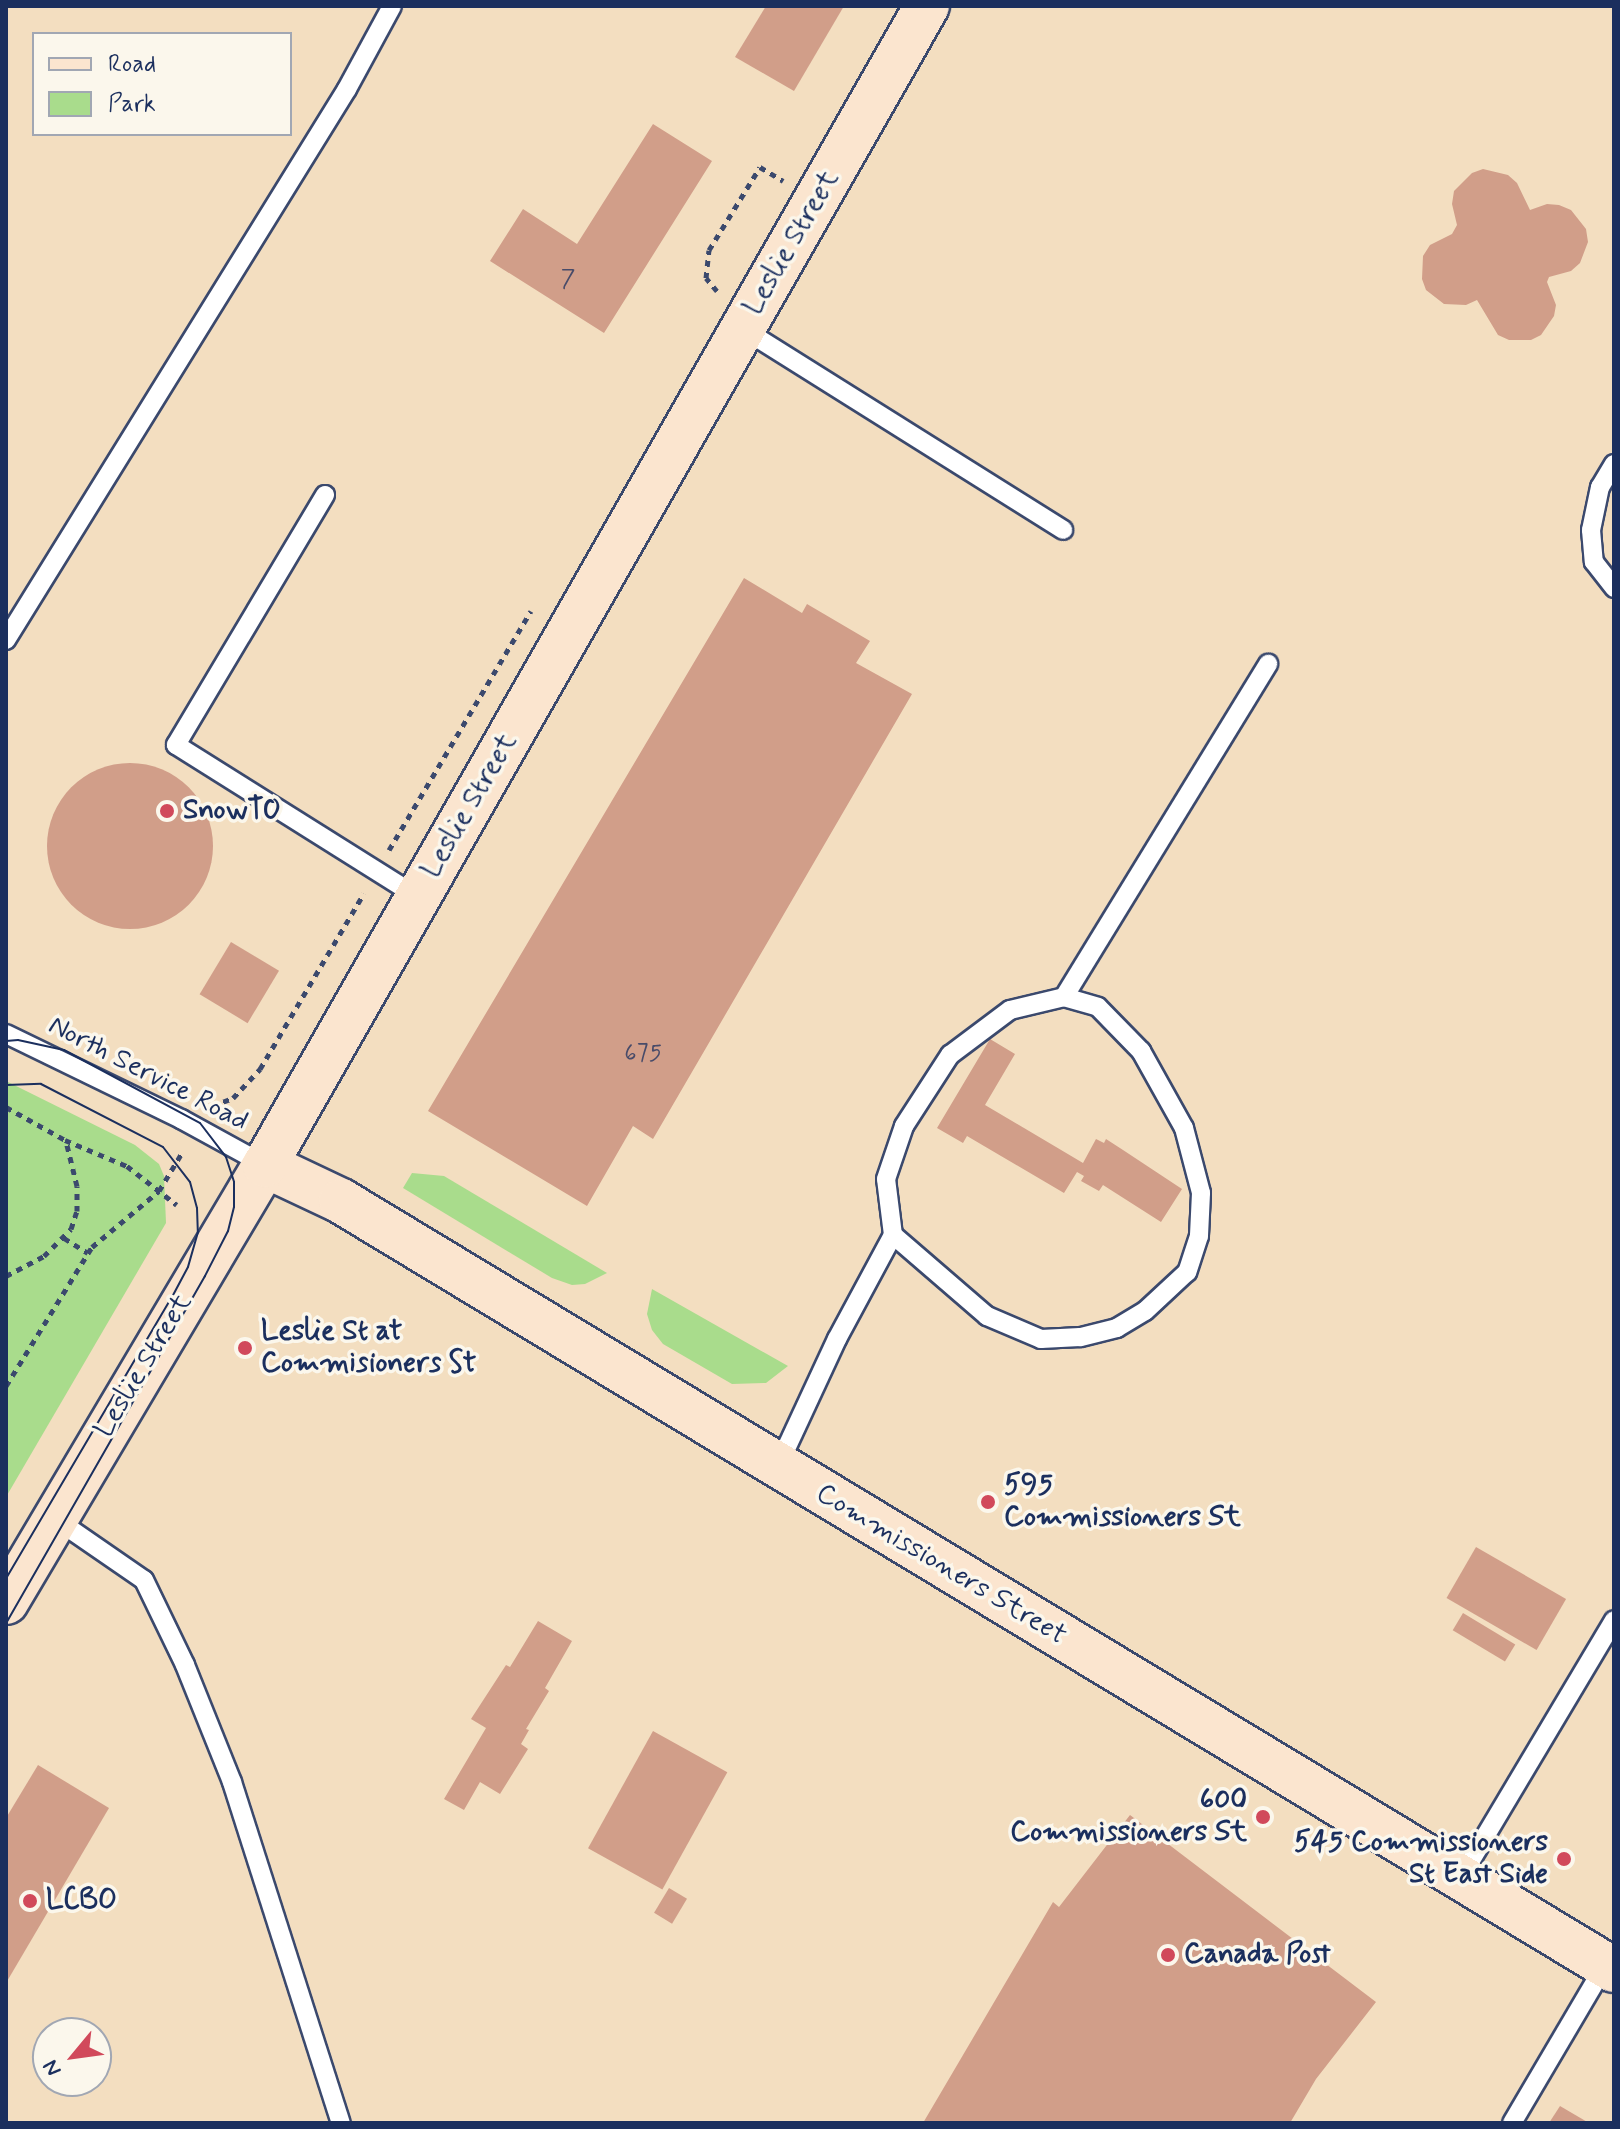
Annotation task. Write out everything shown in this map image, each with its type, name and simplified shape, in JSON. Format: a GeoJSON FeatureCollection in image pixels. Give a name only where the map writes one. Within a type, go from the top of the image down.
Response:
{"type":"FeatureCollection","features":[{"type":"Feature","properties":{"kind":"street","name":"Leslie Street"},"geometry":{"type":"LineString","coordinates":[[6,1602],[265,1165],[418,897],[731,311],[927,6]]}},
{"type":"Feature","properties":{"kind":"street","name":"Commissioners Street"},"geometry":{"type":"LineString","coordinates":[[265,1165],[341,1201],[1610,1968]]}},
{"type":"Feature","properties":{"kind":"lane"},"geometry":{"type":"LineString","coordinates":[[6,640],[347,89],[392,6]]}},
{"type":"Feature","properties":{"kind":"lane"},"geometry":{"type":"LineString","coordinates":[[731,311],[1063,530]]}},
{"type":"Feature","properties":{"kind":"lane"},"geometry":{"type":"LineString","coordinates":[[1614,464],[1600,487],[1591,530],[1594,562],[1614,588]]}},
{"type":"Feature","properties":{"kind":"lane"},"geometry":{"type":"LineString","coordinates":[[325,495],[176,745],[418,897]]}},
{"type":"Feature","properties":{"kind":"lane"},"geometry":{"type":"LineString","coordinates":[[1064,997],[1268,664]]}},
{"type":"Feature","properties":{"kind":"lane"},"geometry":{"type":"LineString","coordinates":[[778,1466],[837,1339],[893,1235],[886,1179],[904,1126],[950,1055],[1010,1010],[1064,997],[1098,1007],[1141,1051],[1184,1128],[1201,1193],[1199,1236],[1187,1272],[1145,1311],[1117,1328],[1080,1337],[1041,1339],[987,1316],[893,1235]]}},
{"type":"Feature","properties":{"kind":"lane","name":"North Service Road"},"geometry":{"type":"LineString","coordinates":[[6,1034],[181,1119],[265,1165]]}},
{"type":"Feature","properties":{"kind":"lane"},"geometry":{"type":"LineString","coordinates":[[54,1518],[144,1580],[185,1665],[232,1782],[341,2123]]}},
{"type":"Feature","properties":{"kind":"lane"},"geometry":{"type":"LineString","coordinates":[[1459,1879],[1614,1620]]}},
{"type":"Feature","properties":{"kind":"lane"},"geometry":{"type":"LineString","coordinates":[[1512,2123],[1610,1968]]}},
{"type":"Feature","properties":{"kind":"path"},"geometry":{"type":"LineString","coordinates":[[731,311],[706,278],[709,250],[760,167],[784,181]]}},
{"type":"Feature","properties":{"kind":"path"},"geometry":{"type":"LineString","coordinates":[[210,1106],[233,1098]]}},
{"type":"Feature","properties":{"kind":"path"},"geometry":{"type":"LineString","coordinates":[[6,1107],[65,1140],[127,1166],[177,1205]]}},
{"type":"Feature","properties":{"kind":"path"},"geometry":{"type":"LineString","coordinates":[[6,1276],[35,1261],[64,1238],[77,1211],[77,1186],[65,1140]]}},
{"type":"Feature","properties":{"kind":"path"},"geometry":{"type":"LineString","coordinates":[[6,1386],[88,1253],[104,1235],[159,1191]]}},
{"type":"Feature","properties":{"kind":"path"},"geometry":{"type":"LineString","coordinates":[[64,1238],[88,1253]]}},
{"type":"Feature","properties":{"kind":"green space"},"geometry":{"type":"Polygon","coordinates":[[[6,1081],[135,1145],[159,1164],[164,1176],[166,1223],[6,1497],[6,1081]]]}},
{"type":"Feature","properties":{"kind":"green space"},"geometry":{"type":"Polygon","coordinates":[[[412,1173],[444,1176],[607,1273],[585,1284],[572,1285],[552,1278],[403,1188],[412,1173]]]}},
{"type":"Feature","properties":{"kind":"green space"},"geometry":{"type":"Polygon","coordinates":[[[652,1289],[788,1366],[766,1383],[732,1384],[663,1344],[652,1330],[647,1314],[652,1289]]]}},
{"type":"Feature","properties":{"kind":"building"},"geometry":{"type":"Polygon","coordinates":[[[766,6],[844,6],[794,91],[735,57],[766,6]]]}},
{"type":"Feature","properties":{"kind":"building"},"geometry":{"type":"Polygon","coordinates":[[[653,124],[712,161],[604,333],[490,261],[523,209],[577,244],[653,124]]]}},
{"type":"Feature","properties":{"kind":"building"},"geometry":{"type":"Polygon","coordinates":[[[1483,169],[1508,175],[1517,183],[1530,210],[1547,204],[1559,205],[1571,210],[1586,229],[1588,242],[1580,263],[1571,271],[1549,277],[1547,282],[1556,305],[1554,316],[1541,335],[1531,340],[1509,340],[1498,335],[1477,300],[1466,305],[1444,304],[1426,290],[1422,279],[1423,256],[1430,245],[1452,234],[1457,225],[1452,204],[1454,191],[1472,173],[1483,169]]]}},
{"type":"Feature","properties":{"kind":"building"},"geometry":{"type":"Polygon","coordinates":[[[744,578],[802,613],[807,604],[870,641],[856,663],[912,694],[653,1139],[633,1126],[587,1206],[428,1111],[744,578]]]}},
{"type":"Feature","properties":{"kind":"building"},"geometry":{"type":"Polygon","coordinates":[[[130,763],[162,769],[189,787],[207,814],[213,846],[207,878],[189,905],[162,923],[130,929],[98,923],[71,905],[53,878],[47,846],[53,814],[71,787],[98,769],[130,763]]]}},
{"type":"Feature","properties":{"kind":"building"},"geometry":{"type":"Polygon","coordinates":[[[231,942],[279,971],[248,1023],[200,994],[231,942]]]}},
{"type":"Feature","properties":{"kind":"building"},"geometry":{"type":"Polygon","coordinates":[[[990,1039],[1015,1054],[985,1105],[1083,1163],[1096,1139],[1104,1143],[1106,1139],[1182,1189],[1161,1222],[1103,1185],[1099,1191],[1081,1181],[1084,1176],[1077,1172],[1064,1193],[967,1136],[963,1143],[937,1128],[990,1039]]]}},
{"type":"Feature","properties":{"kind":"building"},"geometry":{"type":"Polygon","coordinates":[[[1476,1547],[1566,1599],[1537,1650],[1446,1598],[1476,1547]]]}},
{"type":"Feature","properties":{"kind":"building"},"geometry":{"type":"Polygon","coordinates":[[[1463,1613],[1515,1644],[1505,1662],[1453,1630],[1463,1613]]]}},
{"type":"Feature","properties":{"kind":"building"},"geometry":{"type":"Polygon","coordinates":[[[538,1621],[572,1641],[545,1688],[549,1691],[526,1729],[529,1730],[521,1744],[528,1749],[500,1794],[480,1782],[464,1810],[444,1799],[486,1728],[471,1719],[506,1665],[510,1667],[538,1621]]]}},
{"type":"Feature","properties":{"kind":"building"},"geometry":{"type":"Polygon","coordinates":[[[653,1731],[727,1772],[662,1889],[588,1848],[653,1731]]]}},
{"type":"Feature","properties":{"kind":"building","name":"LCBO"},"geometry":{"type":"Polygon","coordinates":[[[38,1765],[109,1808],[6,1983],[6,1818],[38,1765]]]}},
{"type":"Feature","properties":{"kind":"building","name":"Canada Post"},"geometry":{"type":"Polygon","coordinates":[[[1130,1815],[1376,2002],[1316,2079],[1290,2123],[923,2123],[1053,1902],[1059,1907],[1130,1815]]]}},
{"type":"Feature","properties":{"kind":"building"},"geometry":{"type":"Polygon","coordinates":[[[669,1888],[687,1899],[672,1924],[654,1913],[669,1888]]]}},
{"type":"Feature","properties":{"kind":"building"},"geometry":{"type":"Polygon","coordinates":[[[1560,2106],[1589,2123],[1549,2123],[1560,2106]]]}},
{"type":"Feature","properties":{"kind":"tram line"},"geometry":{"type":"LineString","coordinates":[[6,1041],[18,1040],[64,1050],[200,1123],[226,1157],[234,1182],[234,1207],[228,1231],[205,1276],[6,1623]]}},
{"type":"Feature","properties":{"kind":"tram line"},"geometry":{"type":"LineString","coordinates":[[6,1085],[41,1084],[163,1147],[190,1182],[197,1208],[198,1232],[188,1267],[173,1295],[6,1579]]}},
{"type":"Feature","properties":{"kind":"place","name":"SnowTO"},"geometry":{"type":"Point","coordinates":[167,811]}},
{"type":"Feature","properties":{"kind":"place","name":"Leslie St at Commisioners St"},"geometry":{"type":"Point","coordinates":[245,1348]}},
{"type":"Feature","properties":{"kind":"place","name":"595 Commissioners St"},"geometry":{"type":"Point","coordinates":[988,1502]}},
{"type":"Feature","properties":{"kind":"place","name":"600 Commissioners St"},"geometry":{"type":"Point","coordinates":[1263,1817]}},
{"type":"Feature","properties":{"kind":"place","name":"545 Commissioners St East Side"},"geometry":{"type":"Point","coordinates":[1564,1859]}},
{"type":"Feature","properties":{"kind":"place","name":"LCBO"},"geometry":{"type":"Point","coordinates":[30,1901]}},
{"type":"Feature","properties":{"kind":"place","name":"Canada Post"},"geometry":{"type":"Point","coordinates":[1168,1955]}}]}
